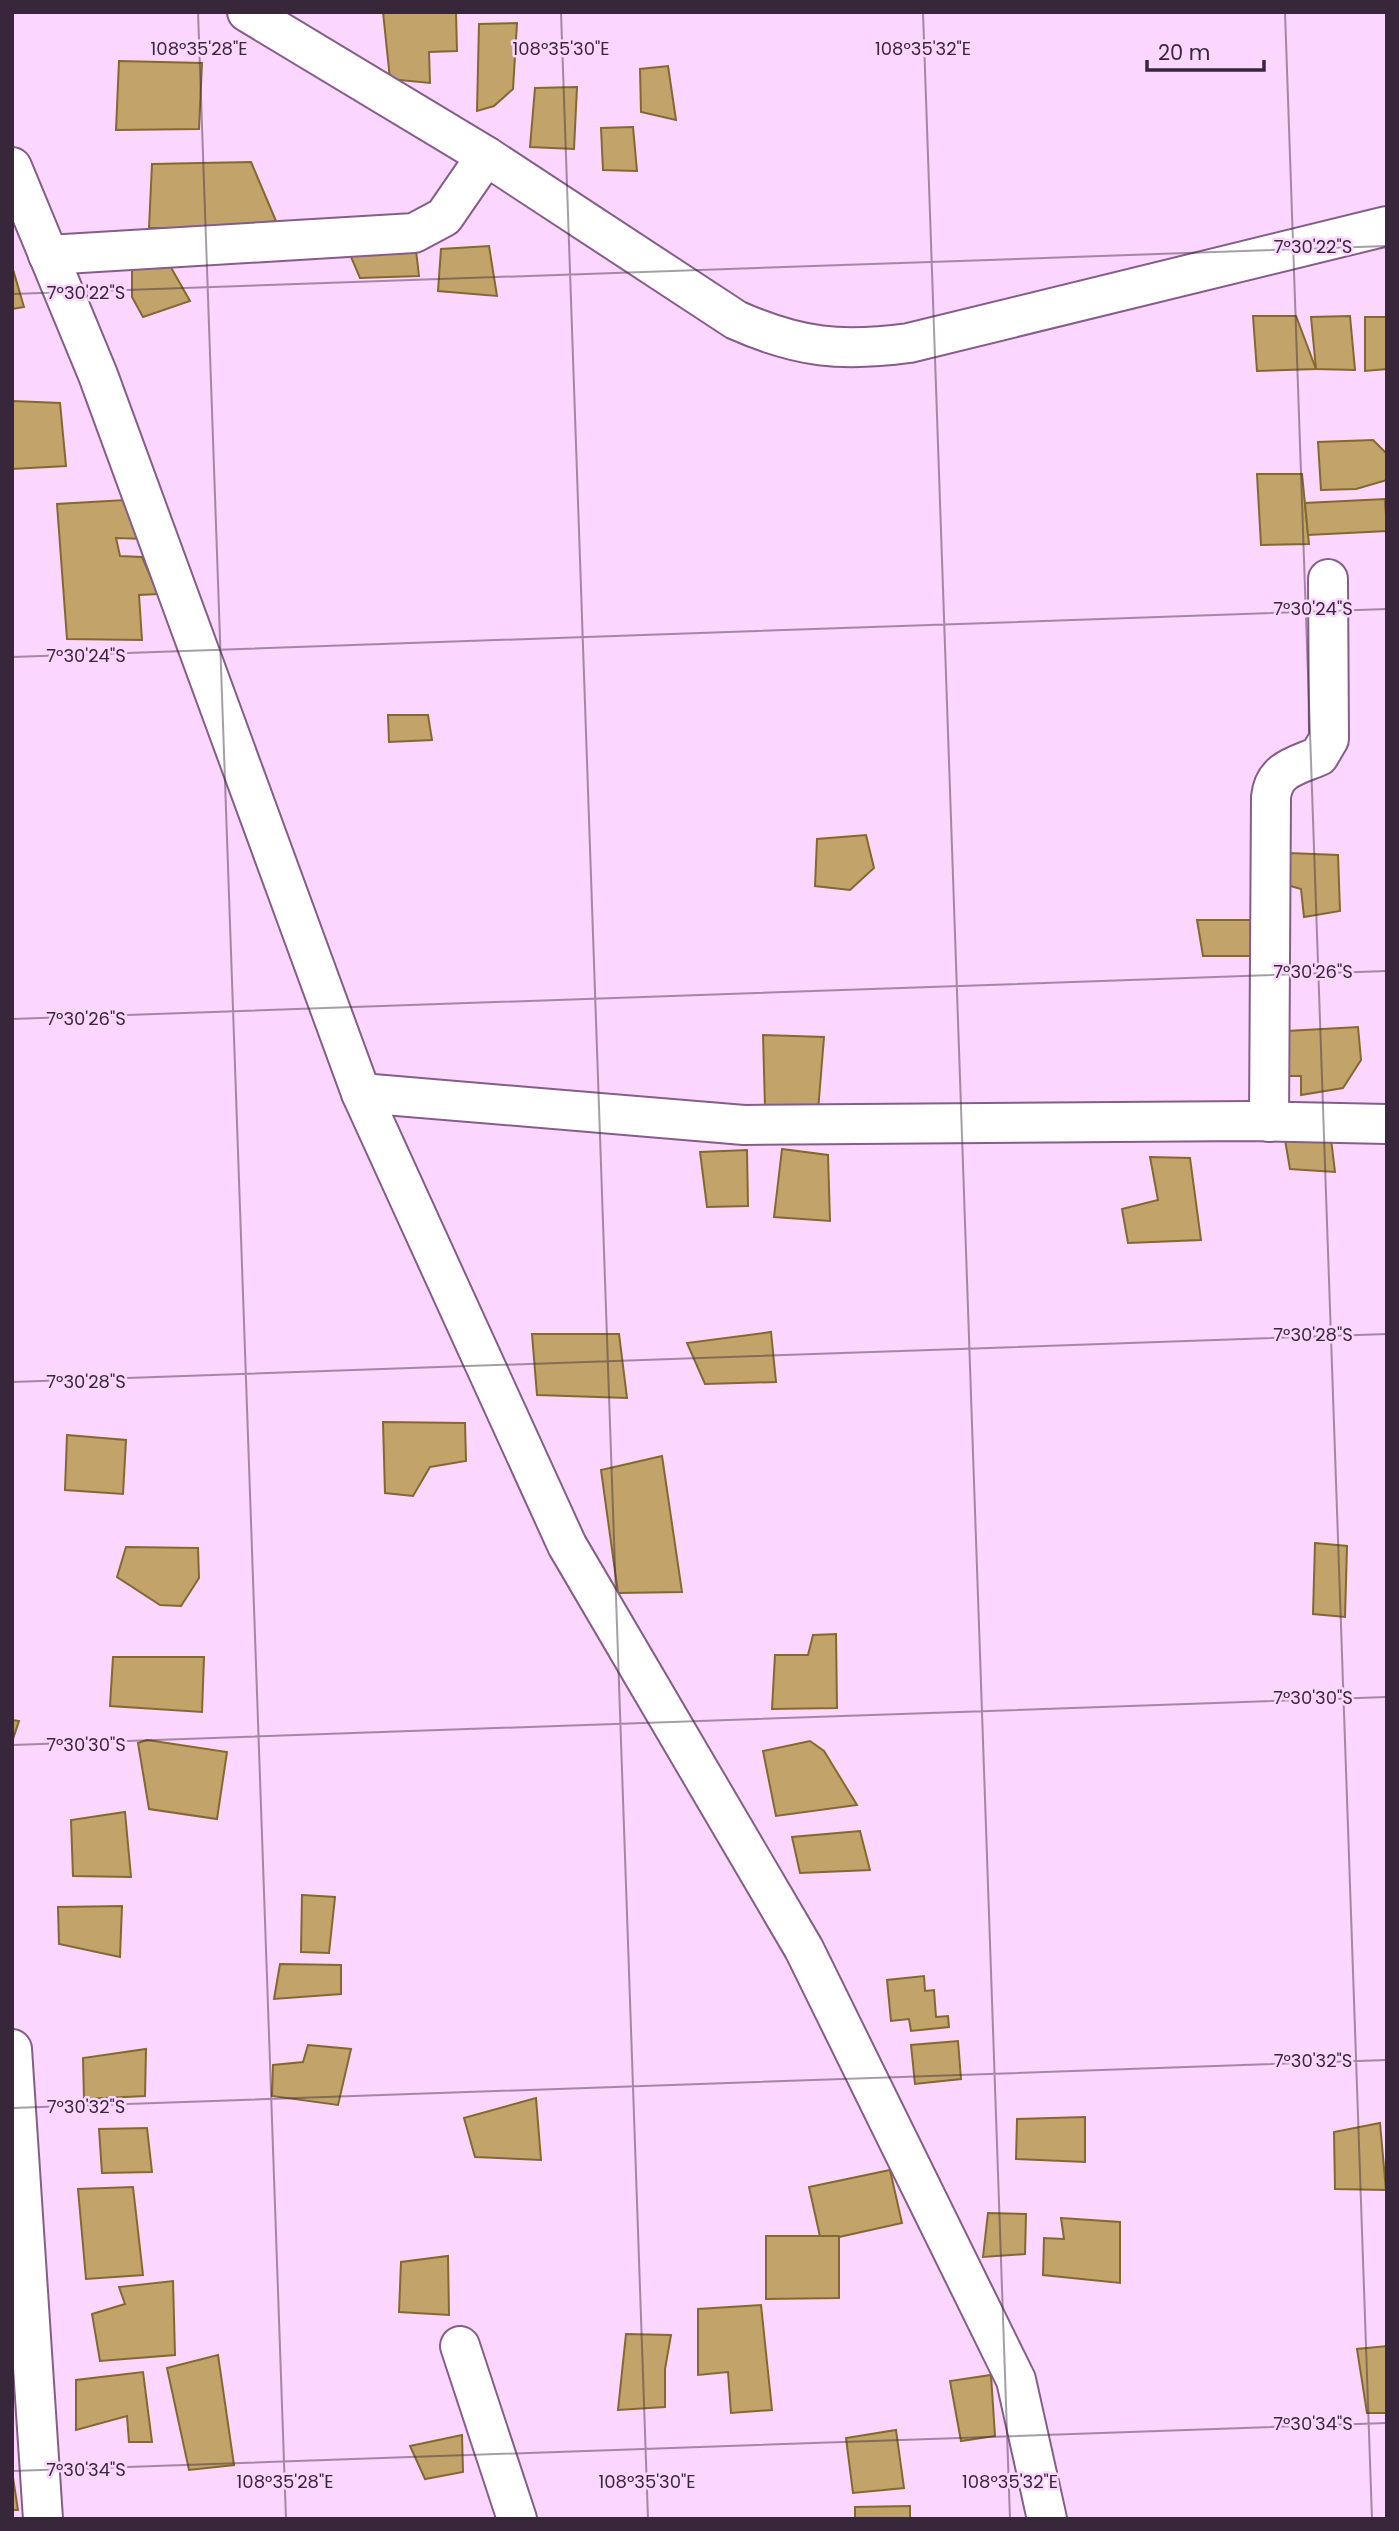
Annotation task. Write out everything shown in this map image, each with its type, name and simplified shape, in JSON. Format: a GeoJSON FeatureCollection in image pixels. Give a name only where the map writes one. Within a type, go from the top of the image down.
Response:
{"type":"FeatureCollection","features":[{"type":"Feature","properties":{"kind":"street"},"geometry":{"type":"LineString","coordinates":[[247,12],[478,168],[736,320],[775,338],[814,347],[872,348],[909,343],[1387,226]]}},
{"type":"Feature","properties":{"kind":"street"},"geometry":{"type":"LineString","coordinates":[[12,167],[98,375],[361,1093],[567,1545],[804,1948],[1016,2380],[1047,2519]]}},
{"type":"Feature","properties":{"kind":"street"},"geometry":{"type":"LineString","coordinates":[[48,255],[414,233],[444,217],[478,168]]}},
{"type":"Feature","properties":{"kind":"street"},"geometry":{"type":"LineString","coordinates":[[1269,1122],[1271,797],[1273,782],[1282,771],[1319,756],[1329,739],[1328,579]]}},
{"type":"Feature","properties":{"kind":"street"},"geometry":{"type":"LineString","coordinates":[[361,1093],[744,1125],[1269,1122],[1387,1124]]}},
{"type":"Feature","properties":{"kind":"street"},"geometry":{"type":"LineString","coordinates":[[12,2049],[43,2519]]}},
{"type":"Feature","properties":{"kind":"street"},"geometry":{"type":"LineString","coordinates":[[460,2346],[517,2519]]}},
{"type":"Feature","properties":{"kind":"building"},"geometry":{"type":"Polygon","coordinates":[[[383,12],[456,12],[457,51],[429,52],[430,83],[390,79],[383,12]]]}},
{"type":"Feature","properties":{"kind":"building"},"geometry":{"type":"Polygon","coordinates":[[[517,23],[513,89],[494,106],[477,111],[479,24],[517,23]]]}},
{"type":"Feature","properties":{"kind":"building"},"geometry":{"type":"Polygon","coordinates":[[[119,61],[202,63],[199,129],[116,130],[119,61]]]}},
{"type":"Feature","properties":{"kind":"building"},"geometry":{"type":"Polygon","coordinates":[[[668,66],[676,120],[641,112],[640,69],[668,66]]]}},
{"type":"Feature","properties":{"kind":"building"},"geometry":{"type":"Polygon","coordinates":[[[577,87],[574,149],[530,147],[535,88],[577,87]]]}},
{"type":"Feature","properties":{"kind":"building"},"geometry":{"type":"Polygon","coordinates":[[[633,127],[637,171],[603,170],[601,128],[633,127]]]}},
{"type":"Feature","properties":{"kind":"building"},"geometry":{"type":"Polygon","coordinates":[[[251,162],[276,221],[220,228],[149,228],[152,164],[251,162]]]}},
{"type":"Feature","properties":{"kind":"building"},"geometry":{"type":"Polygon","coordinates":[[[414,233],[419,276],[360,278],[343,238],[414,233]]]}},
{"type":"Feature","properties":{"kind":"building"},"geometry":{"type":"Polygon","coordinates":[[[489,246],[497,296],[438,291],[441,249],[489,246]]]}},
{"type":"Feature","properties":{"kind":"building"},"geometry":{"type":"Polygon","coordinates":[[[169,264],[190,301],[143,317],[132,297],[132,267],[169,264]]]}},
{"type":"Feature","properties":{"kind":"building"},"geometry":{"type":"Polygon","coordinates":[[[12,266],[24,307],[12,309],[12,266]]]}},
{"type":"Feature","properties":{"kind":"building"},"geometry":{"type":"Polygon","coordinates":[[[1253,316],[1296,316],[1316,369],[1257,371],[1253,316]]]}},
{"type":"Feature","properties":{"kind":"building"},"geometry":{"type":"Polygon","coordinates":[[[1350,316],[1355,370],[1316,369],[1311,317],[1350,316]]]}},
{"type":"Feature","properties":{"kind":"building"},"geometry":{"type":"Polygon","coordinates":[[[1365,317],[1387,317],[1387,369],[1365,371],[1365,317]]]}},
{"type":"Feature","properties":{"kind":"building"},"geometry":{"type":"Polygon","coordinates":[[[12,401],[60,403],[66,466],[12,469],[12,401]]]}},
{"type":"Feature","properties":{"kind":"building"},"geometry":{"type":"Polygon","coordinates":[[[1373,440],[1387,454],[1387,480],[1356,489],[1321,490],[1318,442],[1373,440]]]}},
{"type":"Feature","properties":{"kind":"building"},"geometry":{"type":"Polygon","coordinates":[[[1257,474],[1302,474],[1309,544],[1261,545],[1257,474]]]}},
{"type":"Feature","properties":{"kind":"building"},"geometry":{"type":"Polygon","coordinates":[[[143,499],[146,539],[116,538],[120,556],[142,557],[158,594],[139,595],[142,640],[67,639],[57,504],[143,499]]]}},
{"type":"Feature","properties":{"kind":"building"},"geometry":{"type":"Polygon","coordinates":[[[1385,499],[1387,531],[1308,535],[1305,503],[1385,499]]]}},
{"type":"Feature","properties":{"kind":"building"},"geometry":{"type":"Polygon","coordinates":[[[388,715],[428,715],[432,740],[389,742],[388,715]]]}},
{"type":"Feature","properties":{"kind":"building"},"geometry":{"type":"Polygon","coordinates":[[[866,835],[874,868],[850,890],[815,886],[817,839],[866,835]]]}},
{"type":"Feature","properties":{"kind":"building"},"geometry":{"type":"Polygon","coordinates":[[[1288,853],[1338,855],[1340,911],[1304,917],[1301,889],[1287,885],[1288,853]]]}},
{"type":"Feature","properties":{"kind":"building"},"geometry":{"type":"Polygon","coordinates":[[[1197,920],[1250,920],[1251,956],[1203,956],[1197,920]]]}},
{"type":"Feature","properties":{"kind":"building"},"geometry":{"type":"Polygon","coordinates":[[[1358,1027],[1361,1060],[1343,1088],[1301,1095],[1301,1076],[1283,1076],[1287,1031],[1358,1027]]]}},
{"type":"Feature","properties":{"kind":"building"},"geometry":{"type":"Polygon","coordinates":[[[763,1035],[824,1037],[818,1111],[765,1107],[763,1035]]]}},
{"type":"Feature","properties":{"kind":"building"},"geometry":{"type":"Polygon","coordinates":[[[1331,1139],[1335,1172],[1290,1169],[1285,1140],[1331,1139]]]}},
{"type":"Feature","properties":{"kind":"building"},"geometry":{"type":"Polygon","coordinates":[[[782,1149],[828,1155],[830,1221],[774,1217],[782,1149]]]}},
{"type":"Feature","properties":{"kind":"building"},"geometry":{"type":"Polygon","coordinates":[[[747,1150],[748,1206],[707,1207],[700,1152],[747,1150]]]}},
{"type":"Feature","properties":{"kind":"building"},"geometry":{"type":"Polygon","coordinates":[[[1150,1157],[1190,1158],[1201,1240],[1128,1243],[1122,1209],[1158,1200],[1150,1157]]]}},
{"type":"Feature","properties":{"kind":"building"},"geometry":{"type":"Polygon","coordinates":[[[771,1332],[776,1382],[705,1384],[687,1343],[771,1332]]]}},
{"type":"Feature","properties":{"kind":"building"},"geometry":{"type":"Polygon","coordinates":[[[532,1334],[619,1334],[627,1398],[537,1395],[532,1334]]]}},
{"type":"Feature","properties":{"kind":"building"},"geometry":{"type":"Polygon","coordinates":[[[383,1422],[465,1423],[466,1461],[430,1467],[413,1496],[385,1493],[383,1422]]]}},
{"type":"Feature","properties":{"kind":"building"},"geometry":{"type":"Polygon","coordinates":[[[67,1435],[126,1440],[123,1494],[65,1490],[67,1435]]]}},
{"type":"Feature","properties":{"kind":"building"},"geometry":{"type":"Polygon","coordinates":[[[662,1456],[682,1592],[618,1593],[601,1470],[662,1456]]]}},
{"type":"Feature","properties":{"kind":"building"},"geometry":{"type":"Polygon","coordinates":[[[1315,1543],[1347,1546],[1345,1617],[1313,1614],[1315,1543]]]}},
{"type":"Feature","properties":{"kind":"building"},"geometry":{"type":"Polygon","coordinates":[[[126,1547],[198,1548],[199,1578],[181,1606],[160,1605],[117,1577],[126,1547]]]}},
{"type":"Feature","properties":{"kind":"building"},"geometry":{"type":"Polygon","coordinates":[[[836,1634],[837,1708],[772,1709],[775,1655],[808,1655],[813,1635],[836,1634]]]}},
{"type":"Feature","properties":{"kind":"building"},"geometry":{"type":"Polygon","coordinates":[[[113,1657],[204,1657],[202,1712],[110,1706],[113,1657]]]}},
{"type":"Feature","properties":{"kind":"building"},"geometry":{"type":"Polygon","coordinates":[[[12,1720],[19,1721],[12,1742],[12,1720]]]}},
{"type":"Feature","properties":{"kind":"building"},"geometry":{"type":"Polygon","coordinates":[[[147,1740],[227,1752],[217,1819],[149,1809],[138,1743],[147,1740]]]}},
{"type":"Feature","properties":{"kind":"building"},"geometry":{"type":"Polygon","coordinates":[[[810,1741],[824,1751],[857,1805],[776,1816],[763,1751],[810,1741]]]}},
{"type":"Feature","properties":{"kind":"building"},"geometry":{"type":"Polygon","coordinates":[[[125,1812],[131,1877],[73,1876],[71,1820],[125,1812]]]}},
{"type":"Feature","properties":{"kind":"building"},"geometry":{"type":"Polygon","coordinates":[[[860,1831],[870,1870],[800,1873],[792,1837],[860,1831]]]}},
{"type":"Feature","properties":{"kind":"building"},"geometry":{"type":"Polygon","coordinates":[[[302,1895],[335,1897],[329,1953],[301,1952],[302,1895]]]}},
{"type":"Feature","properties":{"kind":"building"},"geometry":{"type":"Polygon","coordinates":[[[122,1906],[120,1957],[59,1944],[58,1907],[122,1906]]]}},
{"type":"Feature","properties":{"kind":"building"},"geometry":{"type":"Polygon","coordinates":[[[280,1964],[341,1965],[341,1994],[274,1999],[280,1964]]]}},
{"type":"Feature","properties":{"kind":"building"},"geometry":{"type":"Polygon","coordinates":[[[924,1976],[925,1991],[934,1990],[936,2017],[948,2016],[949,2027],[911,2031],[909,2019],[891,2021],[887,1980],[924,1976]]]}},
{"type":"Feature","properties":{"kind":"building"},"geometry":{"type":"Polygon","coordinates":[[[958,2041],[961,2079],[915,2084],[911,2045],[958,2041]]]}},
{"type":"Feature","properties":{"kind":"building"},"geometry":{"type":"Polygon","coordinates":[[[308,2045],[351,2049],[338,2105],[272,2096],[273,2065],[303,2062],[308,2045]]]}},
{"type":"Feature","properties":{"kind":"building"},"geometry":{"type":"Polygon","coordinates":[[[146,2049],[145,2096],[84,2099],[83,2058],[146,2049]]]}},
{"type":"Feature","properties":{"kind":"building"},"geometry":{"type":"Polygon","coordinates":[[[536,2098],[541,2160],[475,2157],[464,2118],[536,2098]]]}},
{"type":"Feature","properties":{"kind":"building"},"geometry":{"type":"Polygon","coordinates":[[[1085,2117],[1085,2162],[1016,2159],[1017,2119],[1085,2117]]]}},
{"type":"Feature","properties":{"kind":"building"},"geometry":{"type":"Polygon","coordinates":[[[1380,2123],[1386,2190],[1335,2189],[1334,2132],[1380,2123]]]}},
{"type":"Feature","properties":{"kind":"building"},"geometry":{"type":"Polygon","coordinates":[[[147,2128],[152,2172],[102,2173],[99,2129],[147,2128]]]}},
{"type":"Feature","properties":{"kind":"building"},"geometry":{"type":"Polygon","coordinates":[[[890,2170],[902,2223],[821,2241],[809,2187],[890,2170]]]}},
{"type":"Feature","properties":{"kind":"building"},"geometry":{"type":"Polygon","coordinates":[[[133,2187],[143,2275],[86,2279],[78,2189],[133,2187]]]}},
{"type":"Feature","properties":{"kind":"building"},"geometry":{"type":"Polygon","coordinates":[[[988,2213],[1026,2214],[1025,2254],[983,2257],[988,2213]]]}},
{"type":"Feature","properties":{"kind":"building"},"geometry":{"type":"Polygon","coordinates":[[[1061,2218],[1120,2222],[1120,2283],[1043,2275],[1044,2238],[1064,2239],[1061,2218]]]}},
{"type":"Feature","properties":{"kind":"building"},"geometry":{"type":"Polygon","coordinates":[[[766,2236],[839,2236],[839,2298],[766,2299],[766,2236]]]}},
{"type":"Feature","properties":{"kind":"building"},"geometry":{"type":"Polygon","coordinates":[[[448,2256],[449,2315],[399,2312],[401,2262],[448,2256]]]}},
{"type":"Feature","properties":{"kind":"building"},"geometry":{"type":"Polygon","coordinates":[[[173,2281],[175,2355],[100,2361],[92,2314],[125,2304],[119,2287],[173,2281]]]}},
{"type":"Feature","properties":{"kind":"building"},"geometry":{"type":"Polygon","coordinates":[[[761,2305],[772,2410],[731,2413],[728,2372],[698,2375],[698,2309],[761,2305]]]}},
{"type":"Feature","properties":{"kind":"building"},"geometry":{"type":"Polygon","coordinates":[[[626,2334],[671,2335],[665,2369],[665,2407],[618,2410],[626,2334]]]}},
{"type":"Feature","properties":{"kind":"building"},"geometry":{"type":"Polygon","coordinates":[[[1387,2346],[1387,2413],[1367,2413],[1357,2349],[1387,2346]]]}},
{"type":"Feature","properties":{"kind":"building"},"geometry":{"type":"Polygon","coordinates":[[[218,2355],[234,2465],[189,2470],[167,2368],[218,2355]]]}},
{"type":"Feature","properties":{"kind":"building"},"geometry":{"type":"Polygon","coordinates":[[[143,2372],[152,2442],[129,2442],[127,2416],[76,2430],[76,2380],[143,2372]]]}},
{"type":"Feature","properties":{"kind":"building"},"geometry":{"type":"Polygon","coordinates":[[[991,2375],[995,2436],[961,2441],[950,2381],[991,2375]]]}},
{"type":"Feature","properties":{"kind":"building"},"geometry":{"type":"Polygon","coordinates":[[[896,2430],[904,2488],[853,2493],[846,2438],[896,2430]]]}},
{"type":"Feature","properties":{"kind":"building"},"geometry":{"type":"Polygon","coordinates":[[[462,2435],[463,2472],[425,2479],[410,2446],[462,2435]]]}},
{"type":"Feature","properties":{"kind":"building"},"geometry":{"type":"Polygon","coordinates":[[[12,2471],[18,2510],[12,2510],[12,2471]]]}},
{"type":"Feature","properties":{"kind":"building"},"geometry":{"type":"Polygon","coordinates":[[[910,2506],[910,2519],[855,2519],[855,2507],[910,2506]]]}}]}
